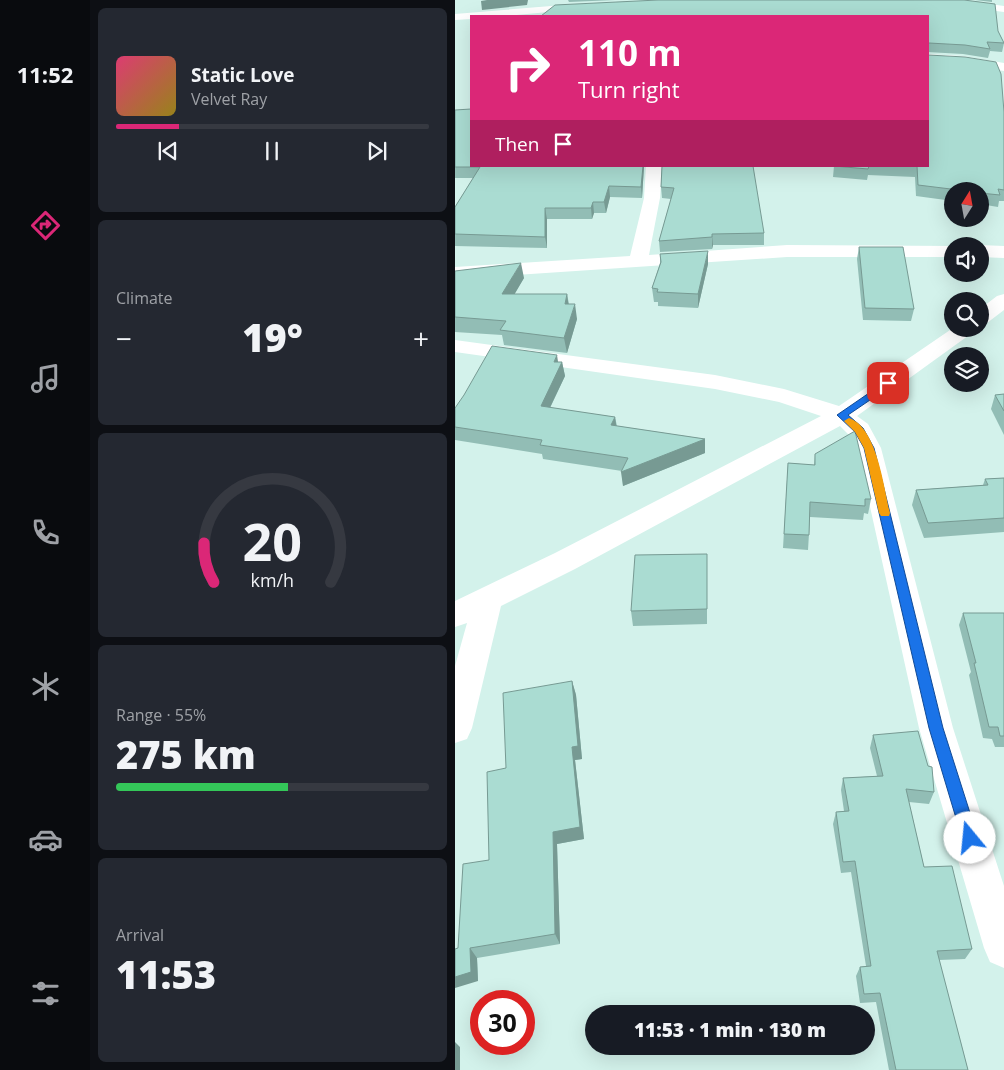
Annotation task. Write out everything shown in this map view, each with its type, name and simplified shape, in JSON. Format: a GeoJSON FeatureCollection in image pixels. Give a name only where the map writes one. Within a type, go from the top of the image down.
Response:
{"type":"FeatureCollection","features":[{"type":"Feature","properties":{"kind":"street"},"geometry":{"type":"LineString","coordinates":[[936,0],[1004,9]]}},
{"type":"Feature","properties":{"kind":"street"},"geometry":{"type":"LineString","coordinates":[[476,15],[601,5]]}},
{"type":"Feature","properties":{"kind":"street"},"geometry":{"type":"LineString","coordinates":[[455,17],[470,16]]}},
{"type":"Feature","properties":{"kind":"street"},"geometry":{"type":"LineString","coordinates":[[929,58],[963,60],[1004,67]]}},
{"type":"Feature","properties":{"kind":"street"},"geometry":{"type":"LineString","coordinates":[[638,260],[652,198],[654,167]]}},
{"type":"Feature","properties":{"kind":"street"},"geometry":{"type":"LineString","coordinates":[[455,273],[787,251],[944,251]]}},
{"type":"Feature","properties":{"kind":"street"},"geometry":{"type":"LineString","coordinates":[[989,251],[1004,252]]}},
{"type":"Feature","properties":{"kind":"street"},"geometry":{"type":"LineString","coordinates":[[455,615],[565,561],[842,415],[954,337]]}},
{"type":"Feature","properties":{"kind":"street"},"geometry":{"type":"LineString","coordinates":[[455,346],[715,382],[784,396],[842,415],[859,430],[869,448],[936,728],[1004,948]]}},
{"type":"Feature","properties":{"kind":"street"},"geometry":{"type":"LineString","coordinates":[[455,728],[488,599]]}},
{"type":"Feature","properties":{"kind":"building"},"geometry":{"type":"Polygon","coordinates":[[[658,0],[964,0],[995,4],[998,31],[1004,43],[987,42],[990,49],[965,45],[929,43],[929,15],[542,15],[555,5],[658,0]]]}},
{"type":"Feature","properties":{"kind":"building"},"geometry":{"type":"Polygon","coordinates":[[[929,55],[965,57],[996,62],[1001,74],[1004,112],[1004,190],[998,189],[1000,195],[989,194],[989,182],[944,182],[944,188],[918,185],[917,167],[929,167],[929,55]]]}},
{"type":"Feature","properties":{"kind":"building"},"geometry":{"type":"Polygon","coordinates":[[[470,109],[470,167],[455,167],[455,110],[470,109]]]}},
{"type":"Feature","properties":{"kind":"building"},"geometry":{"type":"Polygon","coordinates":[[[480,167],[643,167],[641,187],[609,186],[604,202],[593,202],[591,208],[545,208],[545,237],[455,234],[455,207],[480,167]]]}},
{"type":"Feature","properties":{"kind":"building"},"geometry":{"type":"Polygon","coordinates":[[[662,167],[753,167],[764,233],[712,234],[712,237],[659,241],[674,188],[661,187],[662,167]]]}},
{"type":"Feature","properties":{"kind":"building"},"geometry":{"type":"Polygon","coordinates":[[[845,167],[869,167],[868,169],[845,167]]]}},
{"type":"Feature","properties":{"kind":"building"},"geometry":{"type":"Polygon","coordinates":[[[859,247],[903,247],[914,309],[865,308],[859,247]]]}},
{"type":"Feature","properties":{"kind":"building"},"geometry":{"type":"Polygon","coordinates":[[[708,251],[698,294],[657,292],[658,289],[652,288],[661,262],[660,254],[708,251]]]}},
{"type":"Feature","properties":{"kind":"building"},"geometry":{"type":"Polygon","coordinates":[[[521,263],[502,294],[567,294],[565,304],[575,304],[564,338],[500,330],[506,321],[455,317],[455,271],[521,263]]]}},
{"type":"Feature","properties":{"kind":"building"},"geometry":{"type":"Polygon","coordinates":[[[492,346],[557,355],[554,362],[562,362],[541,406],[615,417],[611,425],[705,439],[621,472],[628,458],[540,445],[542,440],[455,427],[455,408],[492,346]]]}},
{"type":"Feature","properties":{"kind":"building"},"geometry":{"type":"Polygon","coordinates":[[[1004,394],[1004,411],[995,395],[1004,394]]]}},
{"type":"Feature","properties":{"kind":"building"},"geometry":{"type":"Polygon","coordinates":[[[855,431],[871,499],[865,499],[865,506],[810,502],[809,535],[784,534],[788,463],[815,465],[815,454],[855,431]]]}},
{"type":"Feature","properties":{"kind":"building"},"geometry":{"type":"Polygon","coordinates":[[[1004,478],[1004,518],[928,523],[916,490],[988,485],[985,479],[1004,478]]]}},
{"type":"Feature","properties":{"kind":"building"},"geometry":{"type":"Polygon","coordinates":[[[707,554],[707,609],[631,611],[635,555],[707,554]]]}},
{"type":"Feature","properties":{"kind":"building"},"geometry":{"type":"Polygon","coordinates":[[[963,613],[1004,613],[1004,736],[1000,736],[998,727],[989,727],[974,663],[976,663],[963,613]]]}},
{"type":"Feature","properties":{"kind":"building"},"geometry":{"type":"Polygon","coordinates":[[[572,681],[578,746],[572,747],[580,827],[553,832],[555,934],[470,948],[471,972],[455,977],[455,949],[458,948],[463,864],[489,860],[487,772],[506,768],[503,693],[572,681]]]}},
{"type":"Feature","properties":{"kind":"building"},"geometry":{"type":"Polygon","coordinates":[[[918,731],[928,766],[932,767],[934,792],[906,789],[924,867],[952,866],[972,949],[937,951],[968,1070],[896,1070],[880,993],[864,994],[860,967],[871,966],[855,861],[843,862],[836,812],[849,811],[843,778],[883,776],[873,735],[918,731]]]}},
{"type":"Feature","properties":{"kind":"slow traffic"},"geometry":{"type":"LineString","coordinates":[[849,421],[859,430],[869,448],[885,513]]}},
{"type":"Feature","properties":{"kind":"route"},"geometry":{"type":"LineString","coordinates":[[888,383],[842,415],[859,430],[869,448],[936,728],[970,838]]}}]}
